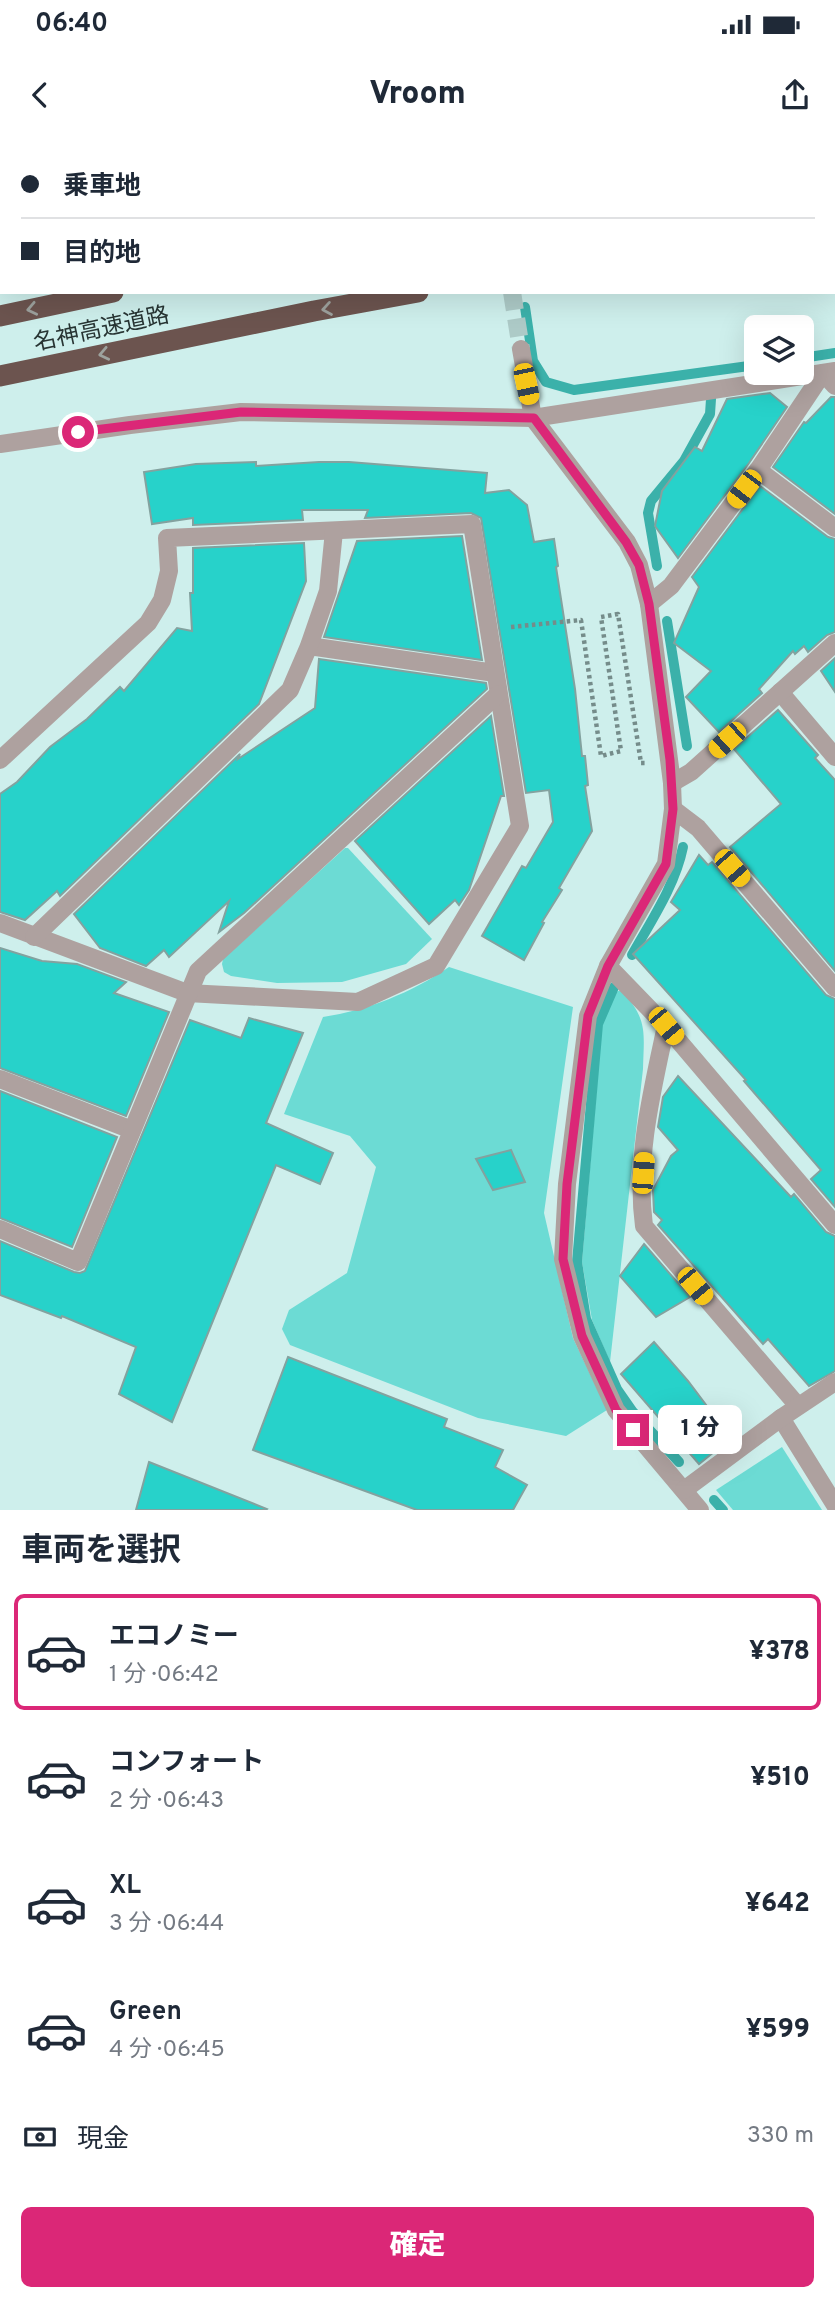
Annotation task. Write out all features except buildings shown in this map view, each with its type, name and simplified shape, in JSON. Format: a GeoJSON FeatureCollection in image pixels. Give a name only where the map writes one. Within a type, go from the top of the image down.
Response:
{"type":"FeatureCollection","features":[{"type":"Feature","properties":{"kind":"highway","name":"名神高速道路"},"geometry":{"type":"LineString","coordinates":[[0,316],[104,294]]}},
{"type":"Feature","properties":{"kind":"highway","name":"名神高速道路"},"geometry":{"type":"LineString","coordinates":[[0,376],[407,294]]}},
{"type":"Feature","properties":{"kind":"street"},"geometry":{"type":"LineString","coordinates":[[521,348],[534,418],[626,542],[639,565],[649,604],[672,783],[673,809],[666,864],[608,966],[588,1016],[567,1184],[563,1259],[582,1336],[616,1410],[700,1510]]}},
{"type":"Feature","properties":{"kind":"street"},"geometry":{"type":"LineString","coordinates":[[0,443],[241,412],[534,418],[831,377]]}},
{"type":"Feature","properties":{"kind":"street"},"geometry":{"type":"LineString","coordinates":[[649,604],[671,586],[831,377]]}},
{"type":"Feature","properties":{"kind":"street"},"geometry":{"type":"LineString","coordinates":[[758,470],[835,528]]}},
{"type":"Feature","properties":{"kind":"street"},"geometry":{"type":"LineString","coordinates":[[0,760],[148,623],[162,600],[169,571],[167,538],[472,524],[520,826],[436,966],[358,1002],[187,993],[0,923]]}},
{"type":"Feature","properties":{"kind":"street"},"geometry":{"type":"LineString","coordinates":[[34,937],[290,690],[328,591],[334,531]]}},
{"type":"Feature","properties":{"kind":"street"},"geometry":{"type":"LineString","coordinates":[[672,783],[691,772],[835,643]]}},
{"type":"Feature","properties":{"kind":"street"},"geometry":{"type":"LineString","coordinates":[[309,646],[495,673]]}},
{"type":"Feature","properties":{"kind":"street"},"geometry":{"type":"LineString","coordinates":[[780,692],[835,757]]}},
{"type":"Feature","properties":{"kind":"street"},"geometry":{"type":"LineString","coordinates":[[0,1230],[78,1262],[198,971],[498,694]]}},
{"type":"Feature","properties":{"kind":"street"},"geometry":{"type":"LineString","coordinates":[[673,809],[698,828],[835,988]]}},
{"type":"Feature","properties":{"kind":"street"},"geometry":{"type":"LineString","coordinates":[[608,966],[666,1026],[835,1225]]}},
{"type":"Feature","properties":{"kind":"street"},"geometry":{"type":"LineString","coordinates":[[666,1026],[646,1119],[641,1200],[644,1226],[798,1406]]}},
{"type":"Feature","properties":{"kind":"street"},"geometry":{"type":"LineString","coordinates":[[0,1079],[132,1130]]}},
{"type":"Feature","properties":{"kind":"street"},"geometry":{"type":"LineString","coordinates":[[684,1490],[781,1418],[835,1382]]}},
{"type":"Feature","properties":{"kind":"street"},"geometry":{"type":"LineString","coordinates":[[781,1418],[835,1505]]}},
{"type":"Feature","properties":{"kind":"path"},"geometry":{"type":"LineString","coordinates":[[488,630],[581,620],[601,756],[621,751],[601,617],[618,614],[641,764],[670,760]]}},
{"type":"Feature","properties":{"kind":"shaded area"},"geometry":{"type":"Polygon","coordinates":[[[348,848],[432,939],[406,964],[342,982],[277,983],[231,976],[224,972],[223,959],[348,848]]]}},
{"type":"Feature","properties":{"kind":"shaded area"},"geometry":{"type":"Polygon","coordinates":[[[449,967],[573,1007],[544,1213],[573,1338],[607,1410],[566,1436],[478,1418],[290,1345],[282,1329],[289,1310],[347,1273],[376,1167],[350,1136],[284,1114],[323,1017],[389,999],[420,985],[449,967]]]}},
{"type":"Feature","properties":{"kind":"shaded area"},"geometry":{"type":"Polygon","coordinates":[[[621,990],[640,1018],[644,1045],[610,1362],[592,1320],[582,1262],[602,1025],[616,992],[621,990]]]}},
{"type":"Feature","properties":{"kind":"shaded area"},"geometry":{"type":"Polygon","coordinates":[[[782,1447],[822,1510],[733,1510],[716,1490],[782,1447]]]}},
{"type":"Feature","properties":{"kind":"waterway"},"geometry":{"type":"LineString","coordinates":[[525,307],[533,361],[546,382],[574,390],[744,367]]}},
{"type":"Feature","properties":{"kind":"waterway"},"geometry":{"type":"LineString","coordinates":[[814,356],[835,353]]}},
{"type":"Feature","properties":{"kind":"waterway"},"geometry":{"type":"LineString","coordinates":[[657,566],[648,513],[651,501],[684,461],[710,414],[711,399]]}},
{"type":"Feature","properties":{"kind":"waterway"},"geometry":{"type":"LineString","coordinates":[[667,621],[687,746]]}},
{"type":"Feature","properties":{"kind":"waterway"},"geometry":{"type":"LineString","coordinates":[[632,955],[668,889],[683,847]]}},
{"type":"Feature","properties":{"kind":"waterway"},"geometry":{"type":"LineString","coordinates":[[614,987],[598,1024],[577,1262],[586,1319],[617,1389],[633,1412],[679,1462]]}},
{"type":"Feature","properties":{"kind":"waterway"},"geometry":{"type":"LineString","coordinates":[[714,1500],[723,1510]]}},
{"type":"Feature","properties":{"kind":"tunnel"},"geometry":{"type":"LineString","coordinates":[[512,294],[521,349]]}},
{"type":"Feature","properties":{"kind":"route"},"geometry":{"type":"LineString","coordinates":[[78,432],[241,412],[534,418],[626,542],[639,565],[649,604],[670,760],[673,809],[666,864],[608,966],[588,1016],[567,1184],[563,1259],[582,1336],[616,1410],[633,1430]]}}]}
